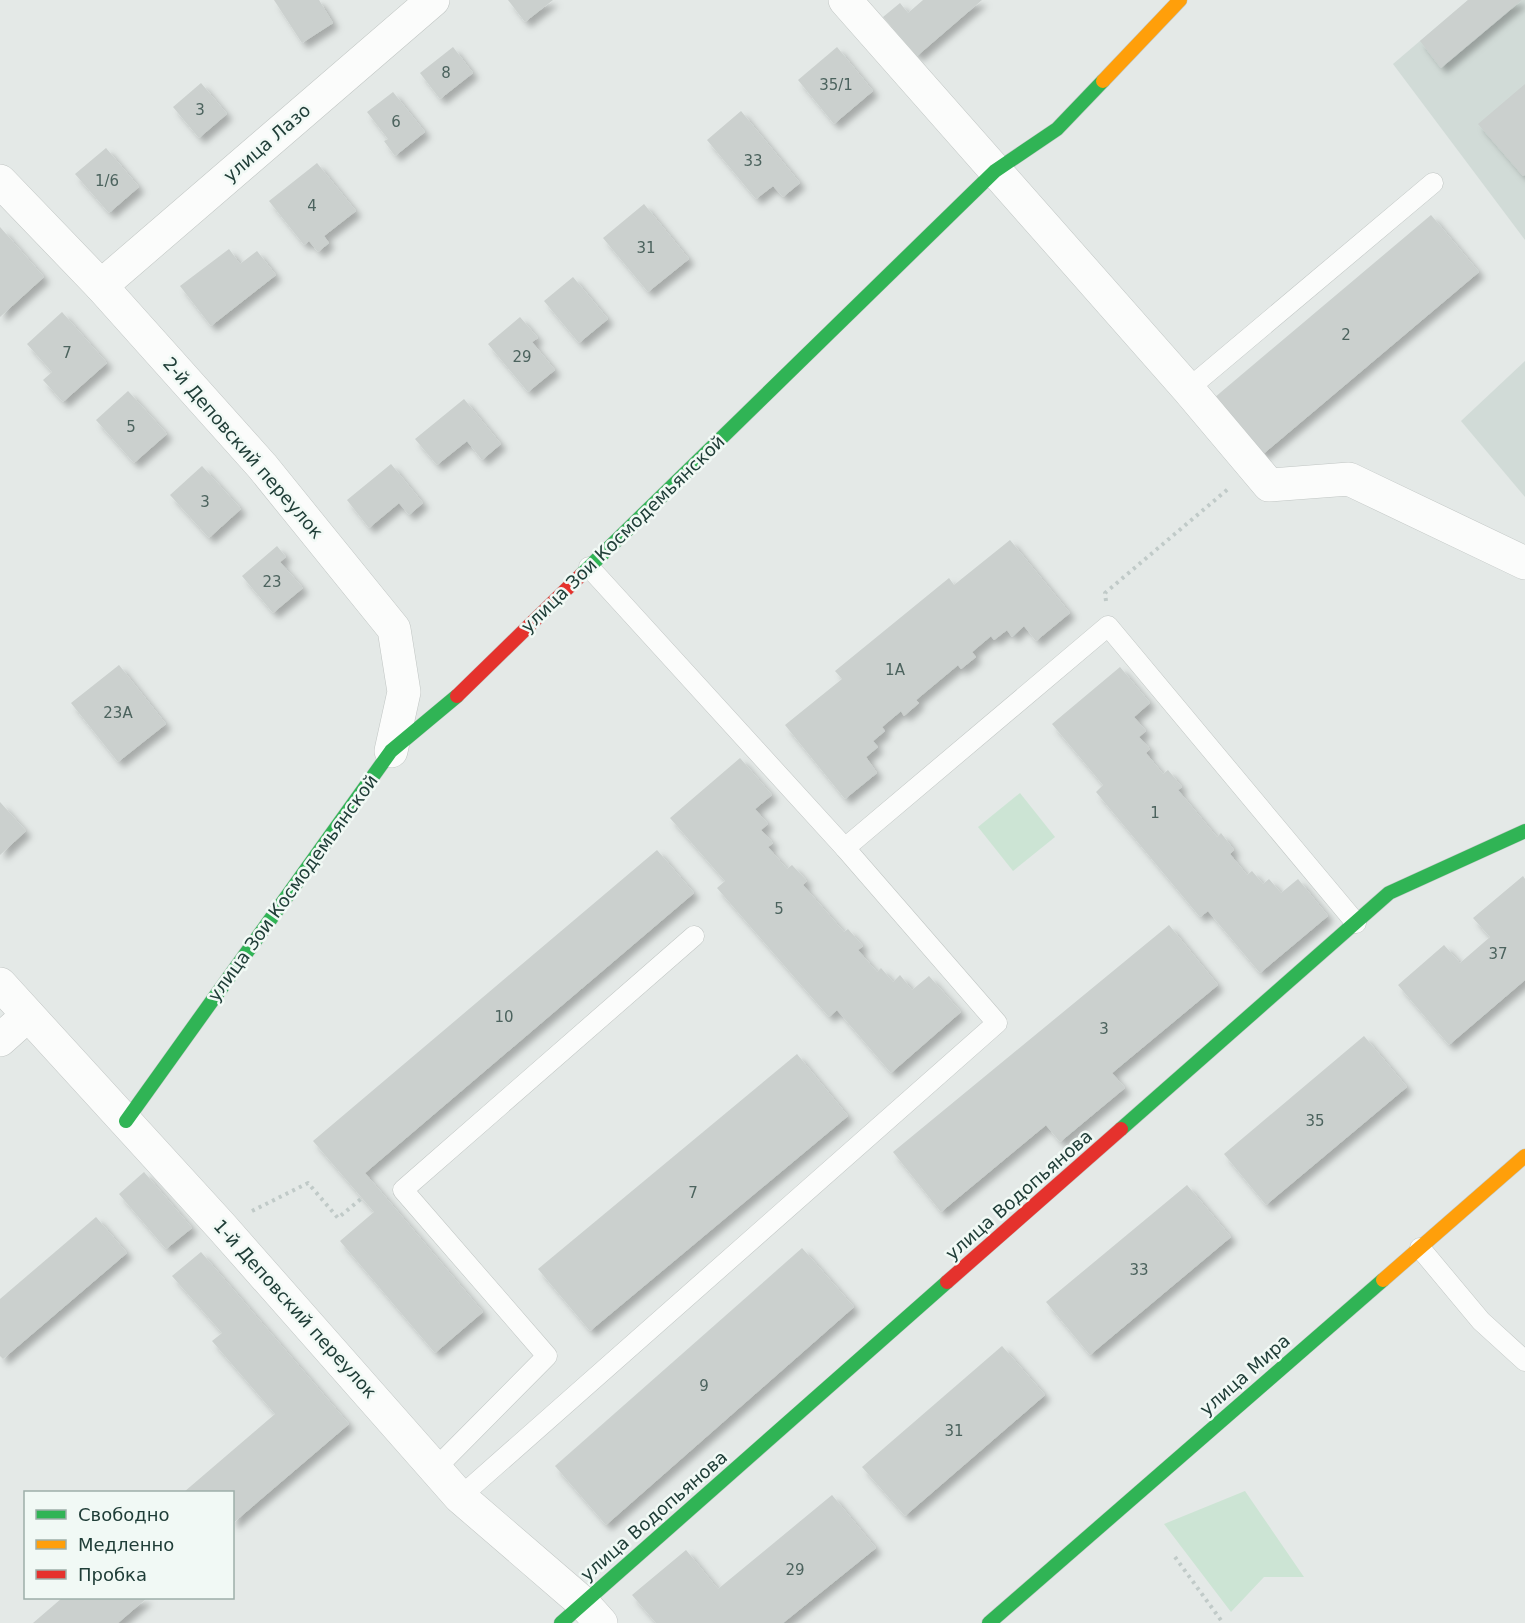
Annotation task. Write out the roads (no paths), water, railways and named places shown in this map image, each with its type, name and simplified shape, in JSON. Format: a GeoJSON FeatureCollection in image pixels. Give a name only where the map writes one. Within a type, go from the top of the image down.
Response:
{"type":"FeatureCollection","features":[{"type":"Feature","properties":{"kind":"street","name":"улица Лазо"},"geometry":{"type":"LineString","coordinates":[[100,286],[433,0]]}},
{"type":"Feature","properties":{"kind":"street"},"geometry":{"type":"LineString","coordinates":[[845,0],[1188,389],[1269,485],[1349,479],[1525,563]]}},
{"type":"Feature","properties":{"kind":"street","name":"улица Зои Космодемьянской"},"geometry":{"type":"LineString","coordinates":[[126,1121],[392,751],[453,700],[995,171],[1056,129],[1180,0]]}},
{"type":"Feature","properties":{"kind":"street","name":"2-й Деповский переулок"},"geometry":{"type":"LineString","coordinates":[[0,181],[100,286],[262,465],[394,628],[404,692],[392,751]]}},
{"type":"Feature","properties":{"kind":"street","name":"улица Водопьянова"},"geometry":{"type":"LineString","coordinates":[[582,1616],[1389,893],[1525,831]]}},
{"type":"Feature","properties":{"kind":"street","name":"1-й Деповский переулок"},"geometry":{"type":"LineString","coordinates":[[0,984],[221,1226],[460,1497],[582,1616]]}},
{"type":"Feature","properties":{"kind":"street"},"geometry":{"type":"LineString","coordinates":[[0,1040],[28,1015]]}},
{"type":"Feature","properties":{"kind":"street","name":"улица Мира"},"geometry":{"type":"LineString","coordinates":[[989,1623],[1525,1156]]}},
{"type":"Feature","properties":{"kind":"lane"},"geometry":{"type":"LineString","coordinates":[[1188,389],[1433,183]]}},
{"type":"Feature","properties":{"kind":"lane"},"geometry":{"type":"LineString","coordinates":[[460,1497],[997,1023],[845,848],[589,567]]}},
{"type":"Feature","properties":{"kind":"lane"},"geometry":{"type":"LineString","coordinates":[[845,848],[1108,626],[1356,923]]}},
{"type":"Feature","properties":{"kind":"lane"},"geometry":{"type":"LineString","coordinates":[[436,1468],[547,1356],[403,1190],[694,936]]}},
{"type":"Feature","properties":{"kind":"lane"},"geometry":{"type":"LineString","coordinates":[[1420,1248],[1480,1321],[1525,1361]]}}]}
